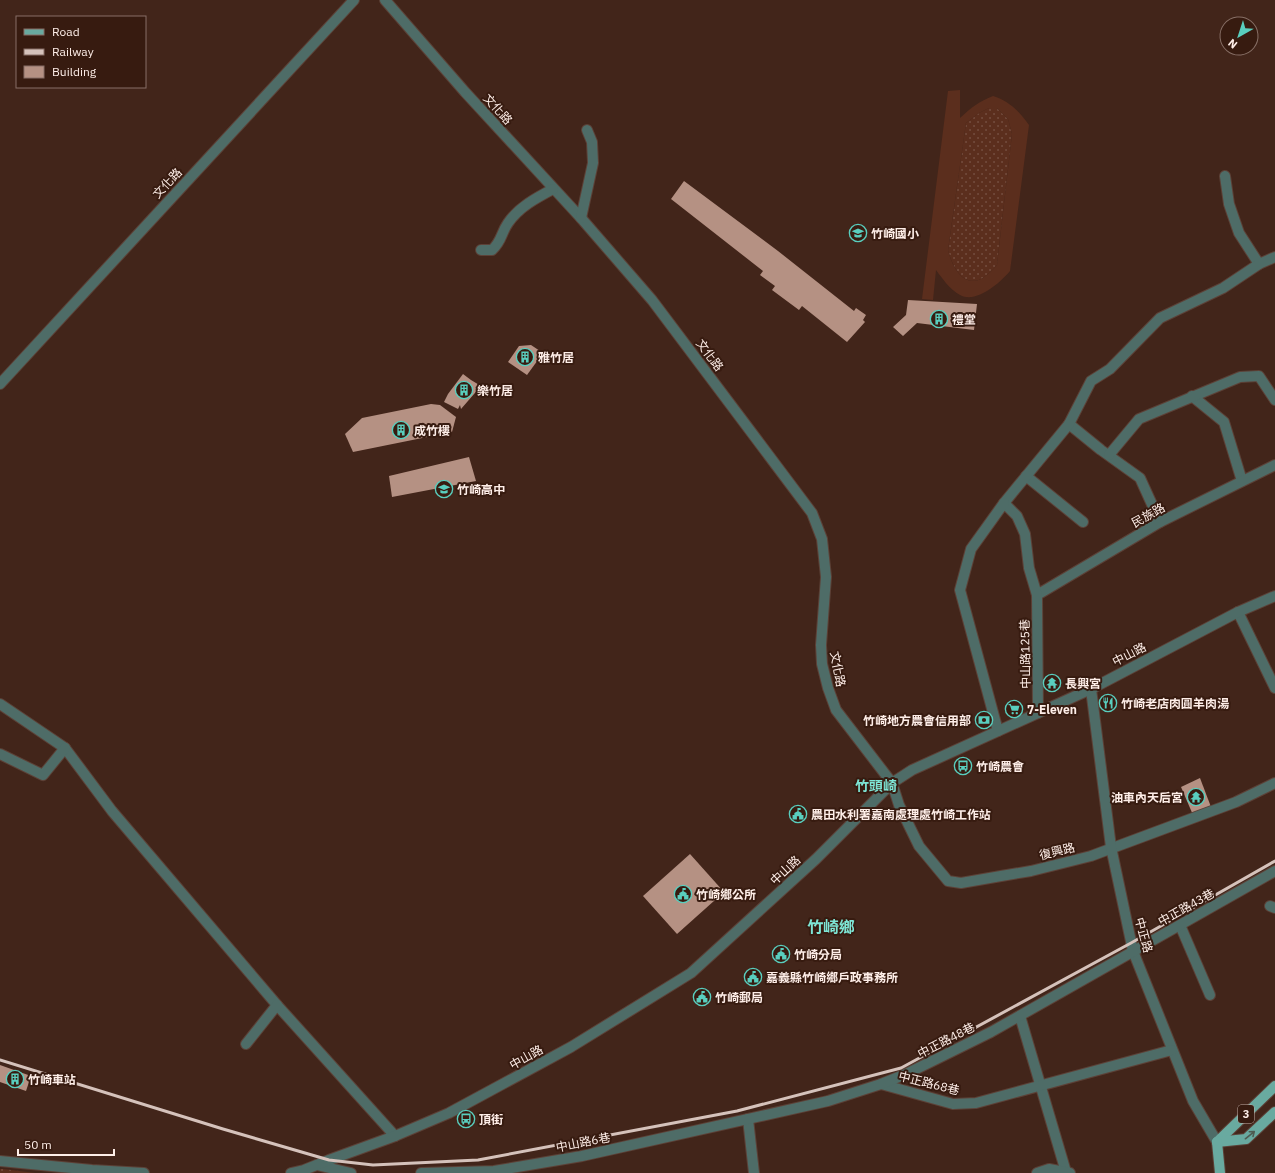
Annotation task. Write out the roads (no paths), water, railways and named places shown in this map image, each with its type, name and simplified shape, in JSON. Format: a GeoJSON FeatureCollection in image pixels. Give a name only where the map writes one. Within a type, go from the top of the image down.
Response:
{"type":"FeatureCollection","features":[{"type":"Feature","properties":{"kind":"main road","name":"3"},"geometry":{"type":"LineString","coordinates":[[1217,1142],[1275,1086]]}},
{"type":"Feature","properties":{"kind":"main road","name":"3"},"geometry":{"type":"LineString","coordinates":[[1217,1142],[1246,1139],[1275,1112]]}},
{"type":"Feature","properties":{"kind":"main road","name":"中正路"},"geometry":{"type":"LineString","coordinates":[[1217,1142],[1220,1173]]}},
{"type":"Feature","properties":{"kind":"street","name":"文化路"},"geometry":{"type":"LineString","coordinates":[[0,384],[354,0]]}},
{"type":"Feature","properties":{"kind":"street","name":"文化路"},"geometry":{"type":"LineString","coordinates":[[386,0],[465,92],[581,218],[652,300],[812,513],[822,540],[826,577],[821,645],[822,664],[828,688],[836,710],[892,783]]}},
{"type":"Feature","properties":{"kind":"street"},"geometry":{"type":"LineString","coordinates":[[581,218],[593,163],[592,142],[587,130]]}},
{"type":"Feature","properties":{"kind":"street"},"geometry":{"type":"LineString","coordinates":[[1225,176],[1229,204],[1239,233],[1259,264]]}},
{"type":"Feature","properties":{"kind":"street"},"geometry":{"type":"LineString","coordinates":[[481,250],[492,250],[499,244],[508,224],[514,216],[532,200],[553,189]]}},
{"type":"Feature","properties":{"kind":"street"},"geometry":{"type":"LineString","coordinates":[[998,731],[960,590],[971,549],[1004,503],[1069,424],[1091,381],[1110,369],[1160,318],[1223,288],[1259,264],[1275,257]]}},
{"type":"Feature","properties":{"kind":"street"},"geometry":{"type":"LineString","coordinates":[[1109,455],[1139,419],[1240,377],[1259,376],[1275,400]]}},
{"type":"Feature","properties":{"kind":"street"},"geometry":{"type":"LineString","coordinates":[[1192,396],[1224,422],[1242,482]]}},
{"type":"Feature","properties":{"kind":"street"},"geometry":{"type":"LineString","coordinates":[[1069,424],[1140,478],[1160,522]]}},
{"type":"Feature","properties":{"kind":"street","name":"民族路"},"geometry":{"type":"LineString","coordinates":[[1037,595],[1160,522],[1275,465]]}},
{"type":"Feature","properties":{"kind":"street"},"geometry":{"type":"LineString","coordinates":[[1026,476],[1083,522]]}},
{"type":"Feature","properties":{"kind":"street","name":"中山路125巷"},"geometry":{"type":"LineString","coordinates":[[1004,503],[1017,516],[1025,534],[1029,568],[1037,595],[1038,712]]}},
{"type":"Feature","properties":{"kind":"street","name":"中山路"},"geometry":{"type":"LineString","coordinates":[[291,1173],[304,1170],[395,1136],[449,1113],[557,1055],[691,973],[816,859],[892,783],[912,770],[1091,689],[1238,612],[1275,596]]}},
{"type":"Feature","properties":{"kind":"street"},"geometry":{"type":"LineString","coordinates":[[1238,612],[1275,688]]}},
{"type":"Feature","properties":{"kind":"street","name":"中正路"},"geometry":{"type":"LineString","coordinates":[[1091,689],[1111,847],[1133,951],[1193,1101],[1217,1142]]}},
{"type":"Feature","properties":{"kind":"street"},"geometry":{"type":"LineString","coordinates":[[0,704],[65,748],[112,811],[277,1005],[395,1136]]}},
{"type":"Feature","properties":{"kind":"street"},"geometry":{"type":"LineString","coordinates":[[0,754],[43,775],[65,748]]}},
{"type":"Feature","properties":{"kind":"street","name":"復興路"},"geometry":{"type":"LineString","coordinates":[[892,783],[899,805],[919,846],[948,881],[961,883],[1031,871],[1091,856],[1111,847],[1236,802],[1275,783]]}},
{"type":"Feature","properties":{"kind":"street","name":"中正路43巷"},"geometry":{"type":"LineString","coordinates":[[1133,951],[1275,871]]}},
{"type":"Feature","properties":{"kind":"street"},"geometry":{"type":"LineString","coordinates":[[1180,925],[1210,995]]}},
{"type":"Feature","properties":{"kind":"street","name":"中正路48巷"},"geometry":{"type":"LineString","coordinates":[[881,1084],[906,1074],[991,1032],[1133,951]]}},
{"type":"Feature","properties":{"kind":"street"},"geometry":{"type":"LineString","coordinates":[[246,1044],[277,1005]]}},
{"type":"Feature","properties":{"kind":"street"},"geometry":{"type":"LineString","coordinates":[[1020,1016],[1069,1172],[1049,1169],[1037,1173]]}},
{"type":"Feature","properties":{"kind":"street","name":"中正路68巷"},"geometry":{"type":"LineString","coordinates":[[881,1084],[952,1104],[976,1104],[1172,1050]]}},
{"type":"Feature","properties":{"kind":"street","name":"中山路6巷"},"geometry":{"type":"LineString","coordinates":[[421,1173],[494,1171],[582,1156],[828,1101],[881,1084]]}},
{"type":"Feature","properties":{"kind":"street"},"geometry":{"type":"LineString","coordinates":[[748,1119],[754,1173]]}},
{"type":"Feature","properties":{"kind":"street"},"geometry":{"type":"LineString","coordinates":[[0,1161],[92,1170],[144,1173]]}},
{"type":"Feature","properties":{"kind":"street"},"geometry":{"type":"LineString","coordinates":[[317,1165],[351,1173]]}},
{"type":"Feature","properties":{"kind":"railway"},"geometry":{"type":"LineString","coordinates":[[0,1060],[329,1160],[373,1165],[478,1160],[737,1111],[901,1068],[1131,943],[1275,861]]}},
{"type":"Feature","properties":{"kind":"place","name":"竹崎國小"},"geometry":{"type":"Point","coordinates":[858,233]}},
{"type":"Feature","properties":{"kind":"place","name":"禮堂"},"geometry":{"type":"Point","coordinates":[939,319]}},
{"type":"Feature","properties":{"kind":"place","name":"雅竹居"},"geometry":{"type":"Point","coordinates":[525,357]}},
{"type":"Feature","properties":{"kind":"place","name":"樂竹居"},"geometry":{"type":"Point","coordinates":[464,390]}},
{"type":"Feature","properties":{"kind":"place","name":"成竹樓"},"geometry":{"type":"Point","coordinates":[401,430]}},
{"type":"Feature","properties":{"kind":"place","name":"竹崎高中"},"geometry":{"type":"Point","coordinates":[444,489]}},
{"type":"Feature","properties":{"kind":"place","name":"長興宮"},"geometry":{"type":"Point","coordinates":[1052,683]}},
{"type":"Feature","properties":{"kind":"place","name":"竹崎老店肉圓羊肉湯"},"geometry":{"type":"Point","coordinates":[1108,703]}},
{"type":"Feature","properties":{"kind":"place","name":"7-Eleven"},"geometry":{"type":"Point","coordinates":[1014,709]}},
{"type":"Feature","properties":{"kind":"place","name":"竹崎地方農會信用部"},"geometry":{"type":"Point","coordinates":[984,720]}},
{"type":"Feature","properties":{"kind":"place","name":"竹崎農會"},"geometry":{"type":"Point","coordinates":[963,766]}},
{"type":"Feature","properties":{"kind":"place","name":"油車內天后宮"},"geometry":{"type":"Point","coordinates":[1196,797]}},
{"type":"Feature","properties":{"kind":"place","name":"農田水利署嘉南處理處竹崎工作站"},"geometry":{"type":"Point","coordinates":[798,814]}},
{"type":"Feature","properties":{"kind":"place","name":"竹崎鄉公所"},"geometry":{"type":"Point","coordinates":[683,894]}},
{"type":"Feature","properties":{"kind":"place","name":"竹崎分局"},"geometry":{"type":"Point","coordinates":[781,954]}},
{"type":"Feature","properties":{"kind":"place","name":"嘉義縣竹崎鄉戶政事務所"},"geometry":{"type":"Point","coordinates":[753,977]}},
{"type":"Feature","properties":{"kind":"place","name":"竹崎郵局"},"geometry":{"type":"Point","coordinates":[702,997]}},
{"type":"Feature","properties":{"kind":"place","name":"竹崎車站"},"geometry":{"type":"Point","coordinates":[15,1079]}},
{"type":"Feature","properties":{"kind":"place","name":"頂街"},"geometry":{"type":"Point","coordinates":[466,1119]}},
{"type":"Feature","properties":{"kind":"district","name":"竹頭崎"},"geometry":{"type":"Point","coordinates":[876,786]}},
{"type":"Feature","properties":{"kind":"district","name":"竹崎鄉"},"geometry":{"type":"Point","coordinates":[831,927]}}]}
